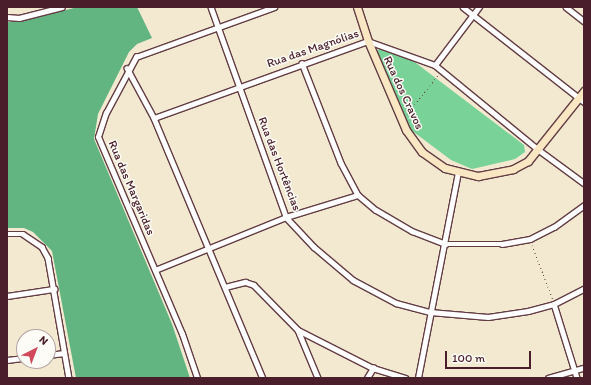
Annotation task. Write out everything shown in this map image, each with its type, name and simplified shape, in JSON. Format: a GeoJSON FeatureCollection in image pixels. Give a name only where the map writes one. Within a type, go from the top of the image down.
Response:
{"type":"FeatureCollection","features":[{"type":"Feature","properties":{"kind":"street"},"geometry":{"type":"LineString","coordinates":[[7,17],[19,18],[62,7]]}},
{"type":"Feature","properties":{"kind":"street","name":"Rua das Hortências"},"geometry":{"type":"LineString","coordinates":[[211,7],[286,216],[314,247],[353,280],[396,303],[430,312],[488,317],[528,311],[554,304],[584,289]]}},
{"type":"Feature","properties":{"kind":"street","name":"Rua das Margaridas"},"geometry":{"type":"LineString","coordinates":[[197,378],[182,334],[98,137],[106,113],[127,68],[136,57],[218,26],[274,7]]}},
{"type":"Feature","properties":{"kind":"street","name":"Rua dos Cravos"},"geometry":{"type":"LineString","coordinates":[[357,7],[368,41],[402,120],[422,152],[445,168],[458,173],[478,176],[513,169],[528,161],[582,100],[584,91]]}},
{"type":"Feature","properties":{"kind":"street"},"geometry":{"type":"LineString","coordinates":[[463,7],[474,14],[582,100]]}},
{"type":"Feature","properties":{"kind":"street"},"geometry":{"type":"LineString","coordinates":[[435,65],[479,7]]}},
{"type":"Feature","properties":{"kind":"street"},"geometry":{"type":"LineString","coordinates":[[566,7],[584,21]]}},
{"type":"Feature","properties":{"kind":"street","name":"Rua das Magnólias"},"geometry":{"type":"LineString","coordinates":[[154,118],[239,85],[368,41],[435,65],[538,150],[584,183]]}},
{"type":"Feature","properties":{"kind":"street"},"geometry":{"type":"LineString","coordinates":[[302,63],[341,163],[358,195],[376,210],[412,231],[446,244],[502,244],[530,239],[554,227],[584,205]]}},
{"type":"Feature","properties":{"kind":"street"},"geometry":{"type":"LineString","coordinates":[[127,68],[154,118],[263,378]]}},
{"type":"Feature","properties":{"kind":"street"},"geometry":{"type":"LineString","coordinates":[[418,378],[430,312],[446,244],[458,173]]}},
{"type":"Feature","properties":{"kind":"street"},"geometry":{"type":"LineString","coordinates":[[155,270],[286,216],[358,195]]}},
{"type":"Feature","properties":{"kind":"street"},"geometry":{"type":"LineString","coordinates":[[7,234],[23,234],[42,247],[48,258],[69,378]]}},
{"type":"Feature","properties":{"kind":"street"},"geometry":{"type":"LineString","coordinates":[[225,287],[245,282],[254,285],[298,330],[373,368],[406,378]]}},
{"type":"Feature","properties":{"kind":"street"},"geometry":{"type":"LineString","coordinates":[[7,296],[54,289]]}},
{"type":"Feature","properties":{"kind":"street"},"geometry":{"type":"LineString","coordinates":[[554,304],[577,378]]}},
{"type":"Feature","properties":{"kind":"street"},"geometry":{"type":"LineString","coordinates":[[298,330],[318,378]]}},
{"type":"Feature","properties":{"kind":"street"},"geometry":{"type":"LineString","coordinates":[[56,354],[64,353]]}},
{"type":"Feature","properties":{"kind":"street"},"geometry":{"type":"LineString","coordinates":[[367,378],[373,368]]}},
{"type":"Feature","properties":{"kind":"street"},"geometry":{"type":"LineString","coordinates":[[548,378],[575,372],[584,368]]}},
{"type":"Feature","properties":{"kind":"path"},"geometry":{"type":"LineString","coordinates":[[402,120],[442,71]]}},
{"type":"Feature","properties":{"kind":"path"},"geometry":{"type":"LineString","coordinates":[[530,239],[554,304]]}},
{"type":"Feature","properties":{"kind":"green space"},"geometry":{"type":"Polygon","coordinates":[[[78,7],[137,7],[152,38],[137,44],[129,52],[98,114],[94,139],[172,324],[190,378],[76,378],[52,251],[33,232],[24,228],[7,228],[7,22],[17,22],[78,7]]]}},
{"type":"Feature","properties":{"kind":"green space"},"geometry":{"type":"Polygon","coordinates":[[[380,48],[408,57],[524,145],[525,152],[515,159],[472,169],[451,160],[411,130],[400,112],[377,51],[380,48]]]}}]}
